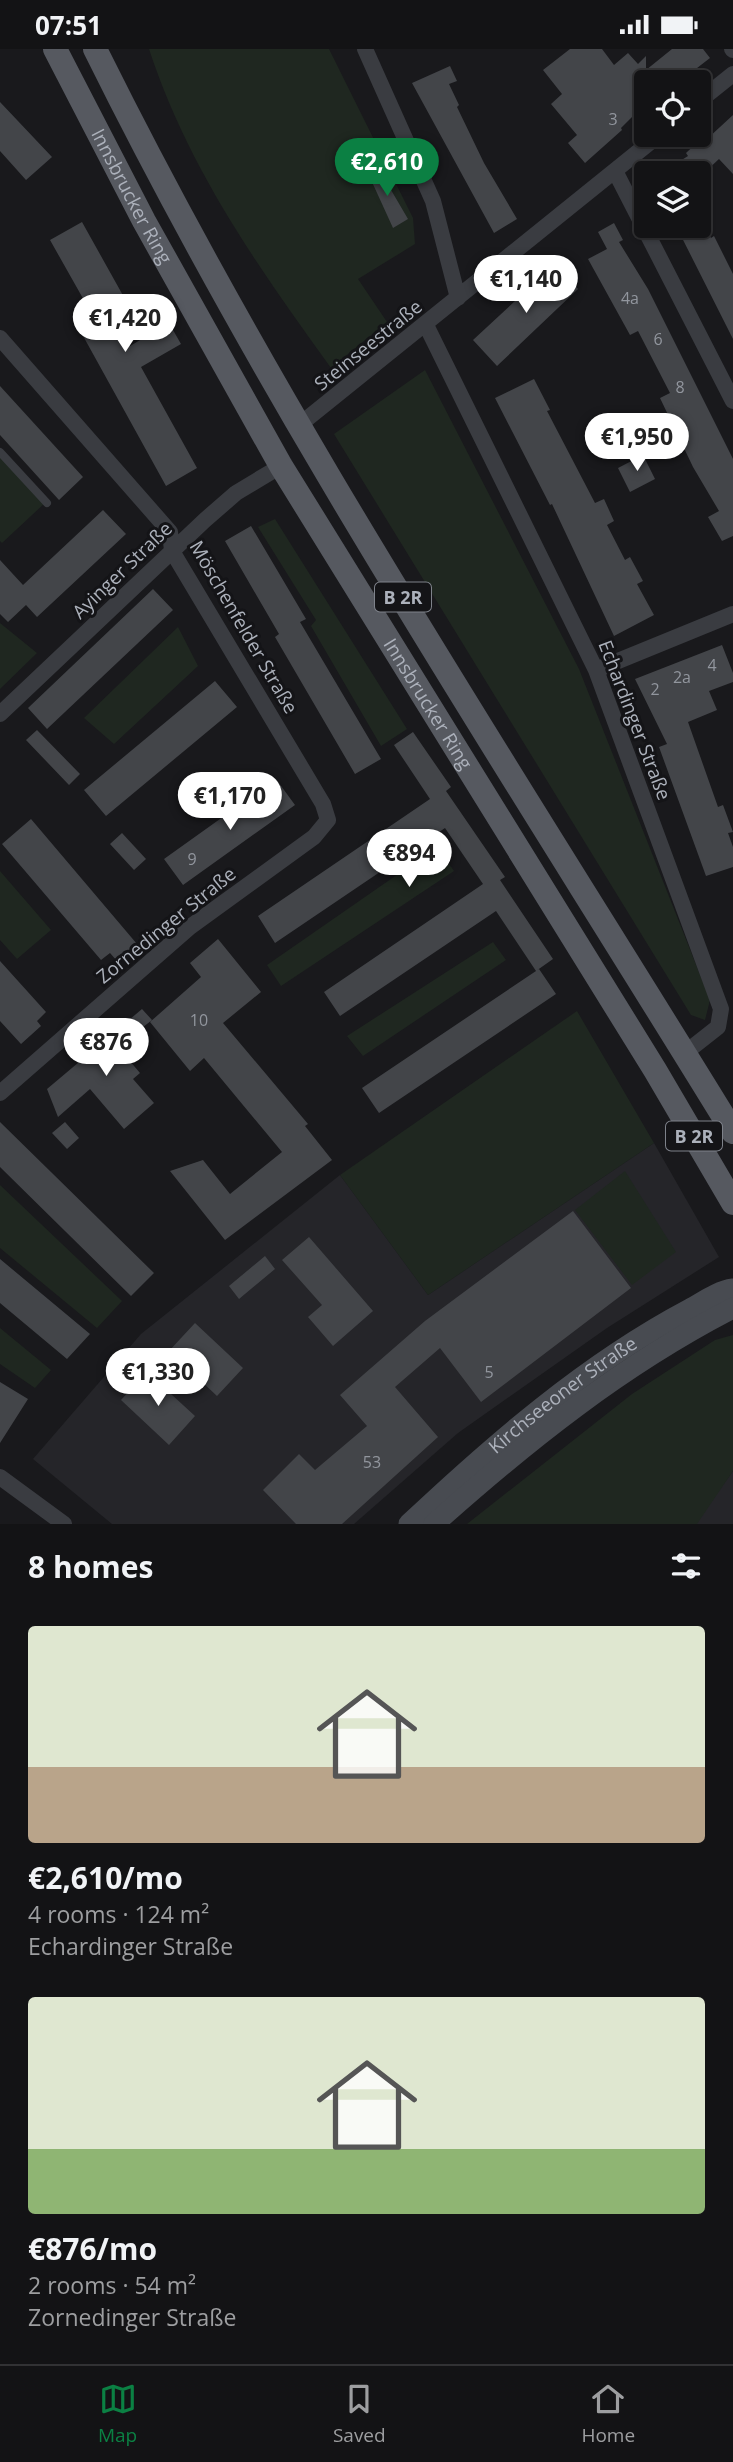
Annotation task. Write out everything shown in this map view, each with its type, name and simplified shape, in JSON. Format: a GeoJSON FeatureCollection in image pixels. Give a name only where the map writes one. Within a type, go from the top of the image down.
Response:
{"type":"FeatureCollection","features":[{"type":"Feature","properties":{"kind":"main road","name":"Innsbrucker Ring"},"geometry":{"type":"LineString","coordinates":[[55,49],[144,221],[281,466],[648,1058],[733,1203]]}},
{"type":"Feature","properties":{"kind":"main road","name":"Innsbrucker Ring"},"geometry":{"type":"LineString","coordinates":[[95,49],[172,202],[298,426],[733,1132]]}},
{"type":"Feature","properties":{"kind":"street"},"geometry":{"type":"LineString","coordinates":[[366,49],[433,201],[458,298]]}},
{"type":"Feature","properties":{"kind":"street"},"geometry":{"type":"LineString","coordinates":[[711,92],[733,74]]}},
{"type":"Feature","properties":{"kind":"street","name":"Steinseestraße"},"geometry":{"type":"LineString","coordinates":[[298,426],[644,147]]}},
{"type":"Feature","properties":{"kind":"street"},"geometry":{"type":"LineString","coordinates":[[615,171],[733,401]]}},
{"type":"Feature","properties":{"kind":"street","name":"Echardinger Straße"},"geometry":{"type":"LineString","coordinates":[[426,325],[596,670],[721,1009],[718,1027],[685,1053]]}},
{"type":"Feature","properties":{"kind":"street","name":"Möschenfelder Straße"},"geometry":{"type":"LineString","coordinates":[[0,338],[170,532],[172,551],[323,804],[328,820]]}},
{"type":"Feature","properties":{"kind":"street","name":"Ayinger Straße"},"geometry":{"type":"LineString","coordinates":[[0,714],[236,493],[281,466]]}},
{"type":"Feature","properties":{"kind":"street"},"geometry":{"type":"LineString","coordinates":[[596,670],[733,614]]}},
{"type":"Feature","properties":{"kind":"street","name":"Zornedinger Straße"},"geometry":{"type":"LineString","coordinates":[[0,1093],[191,927],[314,837],[328,820]]}},
{"type":"Feature","properties":{"kind":"street","name":"Kirchseeoner Straße"},"geometry":{"type":"LineString","coordinates":[[409,1524],[520,1426],[601,1364],[667,1321],[733,1289]]}},
{"type":"Feature","properties":{"kind":"street","name":"Kirchseeoner Straße"},"geometry":{"type":"LineString","coordinates":[[434,1524],[495,1469],[619,1375],[676,1337],[733,1308]]}},
{"type":"Feature","properties":{"kind":"street"},"geometry":{"type":"LineString","coordinates":[[0,1477],[64,1524]]}},
{"type":"Feature","properties":{"kind":"lane"},"geometry":{"type":"LineString","coordinates":[[0,452],[47,503]]}},
{"type":"Feature","properties":{"kind":"shaded area"},"geometry":{"type":"Polygon","coordinates":[[[149,49],[329,49],[413,218],[415,244],[358,279],[387,322],[331,368],[277,292],[204,176],[165,93],[149,49]]]}},
{"type":"Feature","properties":{"kind":"shaded area"},"geometry":{"type":"Polygon","coordinates":[[[425,370],[579,669],[710,1000],[705,1020],[691,1015],[334,434],[425,370]]]}},
{"type":"Feature","properties":{"kind":"shaded area"},"geometry":{"type":"Polygon","coordinates":[[[0,451],[46,502],[2,543],[0,541],[0,451]]]}},
{"type":"Feature","properties":{"kind":"shaded area"},"geometry":{"type":"Polygon","coordinates":[[[275,519],[407,729],[381,746],[311,626],[316,620],[258,527],[275,519]]]}},
{"type":"Feature","properties":{"kind":"shaded area"},"geometry":{"type":"Polygon","coordinates":[[[0,623],[37,653],[0,689],[0,623]]]}},
{"type":"Feature","properties":{"kind":"shaded area"},"geometry":{"type":"Polygon","coordinates":[[[178,627],[198,666],[114,744],[84,718],[178,627]]]}},
{"type":"Feature","properties":{"kind":"shaded area"},"geometry":{"type":"Polygon","coordinates":[[[437,847],[454,871],[281,986],[267,965],[437,847]]]}},
{"type":"Feature","properties":{"kind":"shaded area"},"geometry":{"type":"Polygon","coordinates":[[[0,871],[51,930],[17,959],[0,940],[0,871]]]}},
{"type":"Feature","properties":{"kind":"shaded area"},"geometry":{"type":"Polygon","coordinates":[[[493,942],[506,960],[363,1056],[347,1036],[493,942]]]}},
{"type":"Feature","properties":{"kind":"shaded area"},"geometry":{"type":"Polygon","coordinates":[[[577,1011],[654,1143],[428,1295],[340,1175],[577,1011]]]}},
{"type":"Feature","properties":{"kind":"shaded area"},"geometry":{"type":"Polygon","coordinates":[[[654,1143],[719,1257],[607,1328],[458,1433],[354,1524],[112,1524],[33,1459],[141,1334],[340,1175],[428,1295],[654,1143]]]}},
{"type":"Feature","properties":{"kind":"shaded area"},"geometry":{"type":"Polygon","coordinates":[[[625,1171],[676,1252],[632,1285],[575,1210],[625,1171]]]}},
{"type":"Feature","properties":{"kind":"shaded area"},"geometry":{"type":"Polygon","coordinates":[[[0,1185],[122,1301],[97,1328],[0,1248],[0,1185]]]}},
{"type":"Feature","properties":{"kind":"shaded area"},"geometry":{"type":"Polygon","coordinates":[[[0,1328],[51,1370],[35,1388],[0,1364],[0,1328]]]}},
{"type":"Feature","properties":{"kind":"shaded area"},"geometry":{"type":"Polygon","coordinates":[[[733,1335],[733,1471],[697,1524],[467,1524],[632,1394],[715,1340],[733,1335]]]}},
{"type":"Feature","properties":{"kind":"shaded area"},"geometry":{"type":"Polygon","coordinates":[[[733,1471],[733,1524],[697,1524],[696,1522],[733,1471]]]}},
{"type":"Feature","properties":{"kind":"building"},"geometry":{"type":"Polygon","coordinates":[[[570,49],[602,49],[614,65],[628,53],[638,64],[646,56],[646,70],[634,70],[634,115],[622,130],[585,163],[568,143],[577,135],[551,104],[562,94],[543,70],[570,49]]]}},
{"type":"Feature","properties":{"kind":"building"},"geometry":{"type":"Polygon","coordinates":[[[672,49],[703,49],[710,58],[694,70],[646,70],[672,49]]]}},
{"type":"Feature","properties":{"kind":"building"},"geometry":{"type":"Polygon","coordinates":[[[450,66],[457,81],[449,84],[459,105],[457,107],[484,163],[517,219],[494,233],[412,83],[450,66]]]}},
{"type":"Feature","properties":{"kind":"building"},"geometry":{"type":"Polygon","coordinates":[[[0,102],[52,157],[26,180],[0,151],[0,102]]]}},
{"type":"Feature","properties":{"kind":"building"},"geometry":{"type":"Polygon","coordinates":[[[733,115],[733,174],[719,159],[711,166],[711,161],[680,161],[688,156],[686,153],[692,147],[711,147],[711,135],[733,115]]]}},
{"type":"Feature","properties":{"kind":"building"},"geometry":{"type":"Polygon","coordinates":[[[368,140],[374,156],[360,161],[353,145],[368,140]]]}},
{"type":"Feature","properties":{"kind":"building"},"geometry":{"type":"Polygon","coordinates":[[[377,166],[408,219],[393,228],[367,171],[377,166]]]}},
{"type":"Feature","properties":{"kind":"building"},"geometry":{"type":"Polygon","coordinates":[[[82,222],[130,308],[113,317],[130,346],[169,323],[181,344],[141,367],[197,468],[166,486],[82,334],[98,325],[50,240],[82,222]]]}},
{"type":"Feature","properties":{"kind":"building"},"geometry":{"type":"Polygon","coordinates":[[[614,223],[623,240],[619,242],[648,289],[733,459],[733,536],[722,541],[708,517],[719,511],[693,467],[660,398],[670,393],[638,331],[630,335],[588,259],[607,249],[598,232],[614,223]]]}},
{"type":"Feature","properties":{"kind":"building"},"geometry":{"type":"Polygon","coordinates":[[[714,236],[733,274],[733,339],[682,238],[714,236]]]}},
{"type":"Feature","properties":{"kind":"building"},"geometry":{"type":"Polygon","coordinates":[[[556,263],[578,289],[497,366],[473,340],[556,263]]]}},
{"type":"Feature","properties":{"kind":"building"},"geometry":{"type":"Polygon","coordinates":[[[534,379],[550,410],[547,411],[595,503],[604,499],[614,521],[607,525],[625,560],[630,557],[643,581],[637,584],[654,615],[614,636],[552,504],[550,505],[495,398],[534,379]]]}},
{"type":"Feature","properties":{"kind":"building"},"geometry":{"type":"Polygon","coordinates":[[[0,386],[83,477],[59,500],[0,435],[0,386]]]}},
{"type":"Feature","properties":{"kind":"building"},"geometry":{"type":"Polygon","coordinates":[[[643,455],[655,479],[630,492],[618,468],[643,455]]]}},
{"type":"Feature","properties":{"kind":"building"},"geometry":{"type":"Polygon","coordinates":[[[103,510],[126,534],[37,617],[26,605],[8,622],[0,614],[0,560],[23,585],[103,510]]]}},
{"type":"Feature","properties":{"kind":"building"},"geometry":{"type":"Polygon","coordinates":[[[251,526],[306,619],[300,622],[381,759],[355,774],[275,637],[279,634],[225,541],[251,526]]]}},
{"type":"Feature","properties":{"kind":"building"},"geometry":{"type":"Polygon","coordinates":[[[153,589],[173,610],[47,729],[28,708],[153,589]]]}},
{"type":"Feature","properties":{"kind":"building"},"geometry":{"type":"Polygon","coordinates":[[[722,645],[733,673],[733,682],[709,691],[717,710],[688,722],[718,807],[723,805],[733,832],[728,833],[733,847],[733,867],[706,876],[659,747],[667,744],[635,679],[722,645]]]}},
{"type":"Feature","properties":{"kind":"building"},"geometry":{"type":"Polygon","coordinates":[[[215,681],[237,707],[106,816],[84,790],[215,681]]]}},
{"type":"Feature","properties":{"kind":"building"},"geometry":{"type":"Polygon","coordinates":[[[37,730],[80,774],[69,785],[26,740],[37,730]]]}},
{"type":"Feature","properties":{"kind":"building"},"geometry":{"type":"Polygon","coordinates":[[[413,732],[451,787],[446,791],[505,877],[500,880],[553,959],[536,971],[496,911],[340,1016],[324,992],[483,884],[445,828],[275,943],[258,916],[430,799],[394,745],[413,732]]]}},
{"type":"Feature","properties":{"kind":"building"},"geometry":{"type":"Polygon","coordinates":[[[276,779],[295,805],[183,885],[164,859],[276,779]]]}},
{"type":"Feature","properties":{"kind":"building"},"geometry":{"type":"Polygon","coordinates":[[[31,819],[137,944],[117,961],[110,953],[101,960],[2,844],[31,819]]]}},
{"type":"Feature","properties":{"kind":"building"},"geometry":{"type":"Polygon","coordinates":[[[122,833],[146,859],[134,870],[110,844],[122,833]]]}},
{"type":"Feature","properties":{"kind":"building"},"geometry":{"type":"Polygon","coordinates":[[[218,939],[261,992],[223,1023],[308,1124],[305,1126],[332,1160],[225,1240],[170,1171],[203,1160],[230,1194],[282,1152],[204,1058],[190,1071],[150,1022],[201,977],[190,963],[218,939]]]}},
{"type":"Feature","properties":{"kind":"building"},"geometry":{"type":"Polygon","coordinates":[[[0,961],[46,1012],[37,1021],[41,1026],[21,1044],[0,1021],[0,961]]]}},
{"type":"Feature","properties":{"kind":"building"},"geometry":{"type":"Polygon","coordinates":[[[539,969],[556,994],[379,1113],[362,1088],[539,969]]]}},
{"type":"Feature","properties":{"kind":"building"},"geometry":{"type":"Polygon","coordinates":[[[142,1009],[152,1020],[118,1047],[140,1073],[133,1079],[154,1103],[124,1129],[90,1089],[58,1117],[47,1089],[142,1009]]]}},
{"type":"Feature","properties":{"kind":"building"},"geometry":{"type":"Polygon","coordinates":[[[0,1122],[154,1273],[131,1296],[0,1167],[0,1122]]]}},
{"type":"Feature","properties":{"kind":"building"},"geometry":{"type":"Polygon","coordinates":[[[65,1122],[79,1138],[67,1149],[52,1133],[65,1122]]]}},
{"type":"Feature","properties":{"kind":"building"},"geometry":{"type":"Polygon","coordinates":[[[573,1211],[631,1288],[481,1402],[440,1348],[395,1387],[438,1437],[342,1524],[296,1524],[263,1490],[299,1454],[315,1470],[367,1426],[340,1395],[425,1321],[573,1211]]]}},
{"type":"Feature","properties":{"kind":"building"},"geometry":{"type":"Polygon","coordinates":[[[309,1237],[373,1311],[333,1346],[308,1317],[322,1305],[282,1260],[309,1237]]]}},
{"type":"Feature","properties":{"kind":"building"},"geometry":{"type":"Polygon","coordinates":[[[265,1256],[275,1269],[239,1299],[229,1286],[265,1256]]]}},
{"type":"Feature","properties":{"kind":"building"},"geometry":{"type":"Polygon","coordinates":[[[0,1259],[90,1334],[67,1359],[0,1303],[0,1259]]]}},
{"type":"Feature","properties":{"kind":"building"},"geometry":{"type":"Polygon","coordinates":[[[195,1323],[243,1368],[217,1396],[169,1351],[195,1323]]]}},
{"type":"Feature","properties":{"kind":"building"},"geometry":{"type":"Polygon","coordinates":[[[147,1372],[195,1416],[169,1445],[121,1400],[147,1372]]]}},
{"type":"Feature","properties":{"kind":"building"},"geometry":{"type":"Polygon","coordinates":[[[0,1382],[28,1399],[0,1443],[0,1382]]]}}]}
